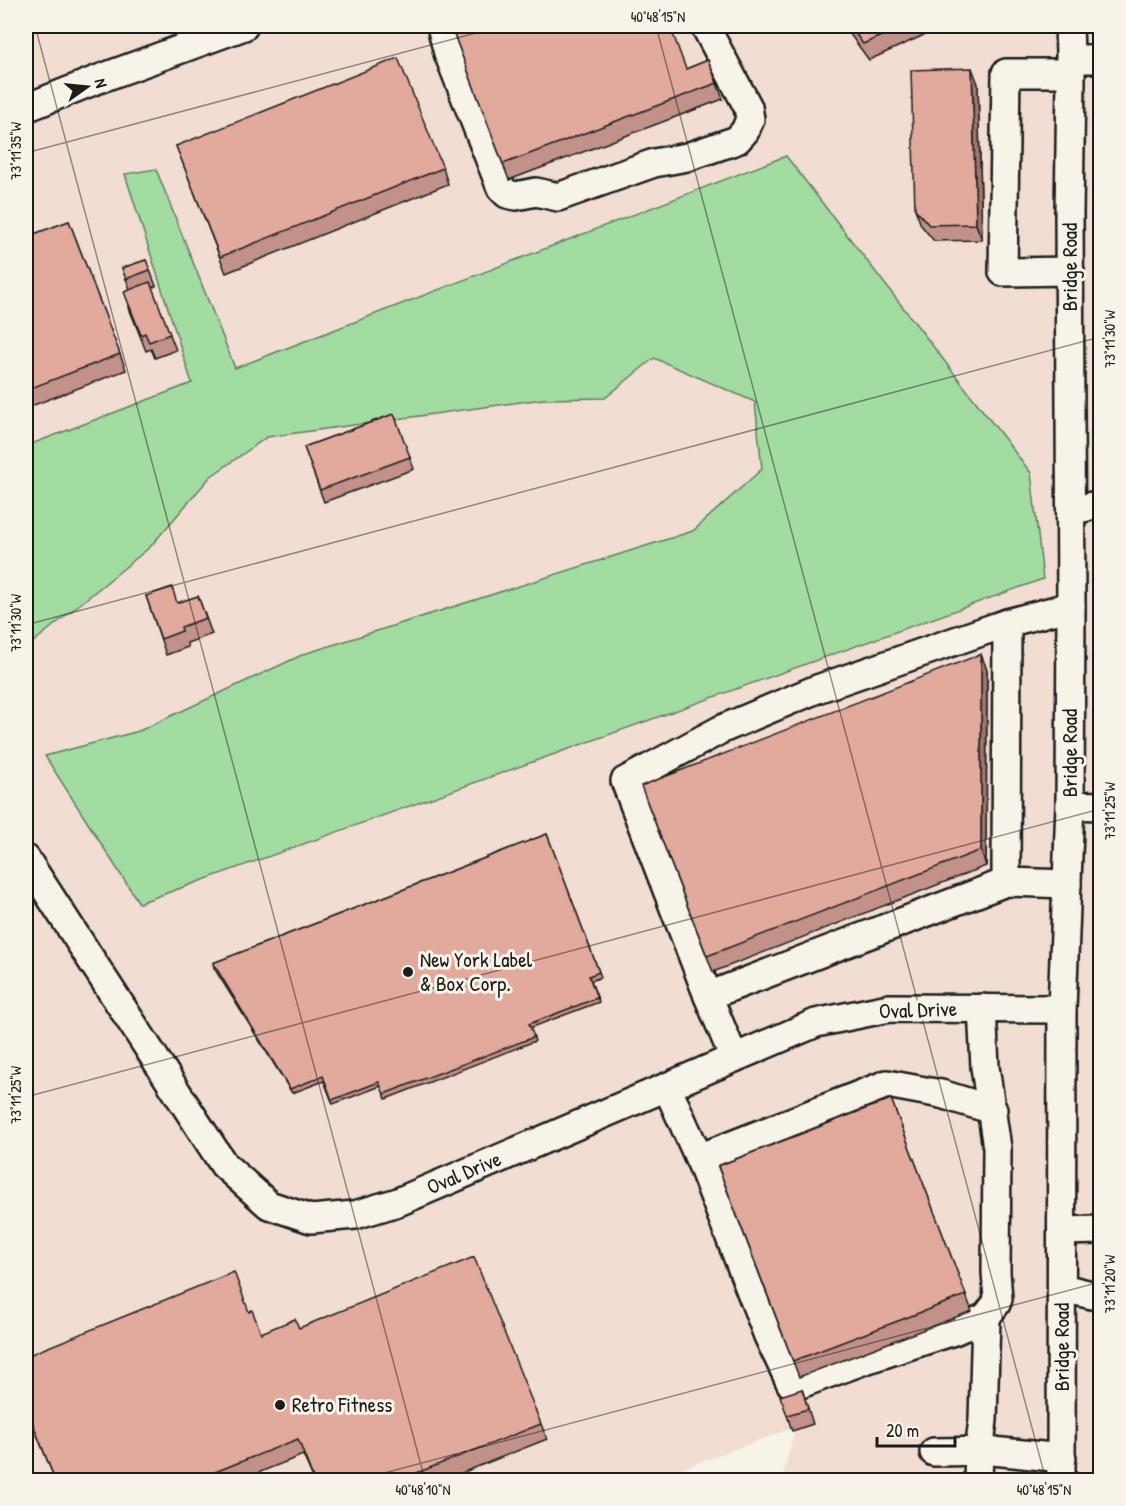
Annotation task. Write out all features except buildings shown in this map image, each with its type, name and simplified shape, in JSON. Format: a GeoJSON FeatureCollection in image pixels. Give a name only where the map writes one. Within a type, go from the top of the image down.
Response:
{"type":"FeatureCollection","features":[{"type":"Feature","properties":{"kind":"street"},"geometry":{"type":"LineString","coordinates":[[26,108],[244,26]]}},
{"type":"Feature","properties":{"kind":"street"},"geometry":{"type":"LineString","coordinates":[[441,26],[448,53],[501,188],[507,194],[536,192],[558,198],[654,163],[687,157],[737,140],[745,131],[750,119],[748,107],[705,26]]}},
{"type":"Feature","properties":{"kind":"street","name":"Bridge Road"},"geometry":{"type":"LineString","coordinates":[[1061,1469],[1062,1008],[1070,805],[1071,66],[1069,26]]}},
{"type":"Feature","properties":{"kind":"street"},"geometry":{"type":"LineString","coordinates":[[1070,271],[1003,272],[1006,73],[1071,66],[1101,59]]}},
{"type":"Feature","properties":{"kind":"street"},"geometry":{"type":"LineString","coordinates":[[1071,511],[1101,504]]}},
{"type":"Feature","properties":{"kind":"street"},"geometry":{"type":"LineString","coordinates":[[734,1058],[624,782],[722,729],[817,688],[1007,623],[1071,606]]}},
{"type":"Feature","properties":{"kind":"street"},"geometry":{"type":"LineString","coordinates":[[1006,882],[1007,623]]}},
{"type":"Feature","properties":{"kind":"street"},"geometry":{"type":"LineString","coordinates":[[1070,805],[1101,806]]}},
{"type":"Feature","properties":{"kind":"street","name":"Oval Drive"},"geometry":{"type":"LineString","coordinates":[[26,859],[224,1165],[269,1205],[311,1219],[355,1215],[398,1202],[816,1023],[889,1008],[1062,1008]]}},
{"type":"Feature","properties":{"kind":"street"},"geometry":{"type":"LineString","coordinates":[[708,996],[1006,882],[1067,884]]}},
{"type":"Feature","properties":{"kind":"street"},"geometry":{"type":"LineString","coordinates":[[667,1087],[699,1158],[768,1336],[793,1385],[954,1331],[986,1317],[996,1304],[998,1299],[996,1272],[998,1177],[993,1110],[985,1067],[982,1008]]}},
{"type":"Feature","properties":{"kind":"street"},"geometry":{"type":"LineString","coordinates":[[699,1158],[887,1084],[941,1094],[993,1110]]}},
{"type":"Feature","properties":{"kind":"street"},"geometry":{"type":"LineString","coordinates":[[1063,1231],[1101,1230]]}},
{"type":"Feature","properties":{"kind":"street"},"geometry":{"type":"LineString","coordinates":[[1063,1288],[1101,1297]]}},
{"type":"Feature","properties":{"kind":"street"},"geometry":{"type":"LineString","coordinates":[[978,1480],[983,1420],[986,1317]]}},
{"type":"Feature","properties":{"kind":"street"},"geometry":{"type":"LineString","coordinates":[[934,1452],[979,1452],[1061,1469]]}},
{"type":"Feature","properties":{"kind":"shaded area"},"geometry":{"type":"Polygon","coordinates":[[[26,26],[1100,26],[1100,1480],[782,1480],[795,1427],[651,1480],[26,1480],[26,26]]]}},
{"type":"Feature","properties":{"kind":"green space"},"geometry":{"type":"Polygon","coordinates":[[[786,156],[1031,473],[1043,579],[139,903],[45,756],[139,731],[304,654],[693,531],[762,469],[755,402],[654,358],[605,398],[543,399],[267,437],[210,477],[150,547],[26,648],[26,446],[192,383],[125,174],[156,169],[235,368],[786,156]]]}},
{"type":"Feature","properties":{"kind":"place","name":"New York Label & Box Corp."},"geometry":{"type":"Point","coordinates":[408,972]}},
{"type":"Feature","properties":{"kind":"place","name":"Retro Fitness"},"geometry":{"type":"Point","coordinates":[280,1405]}}]}
